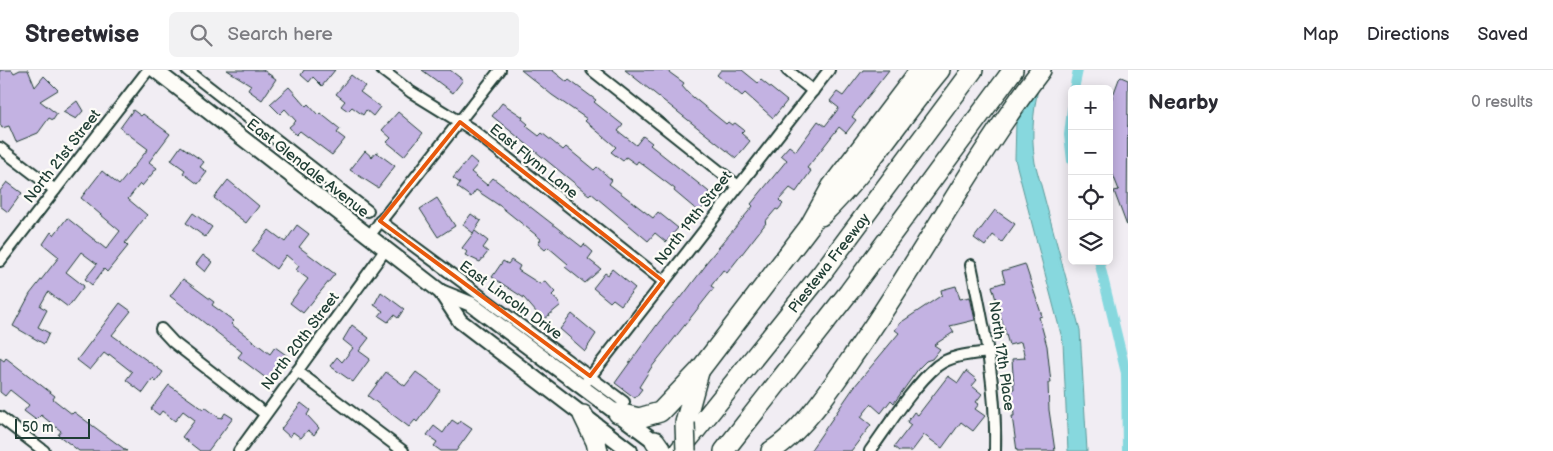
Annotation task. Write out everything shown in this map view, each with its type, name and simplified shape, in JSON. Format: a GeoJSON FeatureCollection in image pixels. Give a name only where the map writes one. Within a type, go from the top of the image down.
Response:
{"type":"FeatureCollection","features":[{"type":"Feature","properties":{"kind":"highway"},"geometry":{"type":"LineString","coordinates":[[621,407],[639,418],[660,412],[699,371],[809,227],[832,186],[920,70]]}},
{"type":"Feature","properties":{"kind":"highway"},"geometry":{"type":"LineString","coordinates":[[809,227],[843,195],[913,102],[940,70]]}},
{"type":"Feature","properties":{"kind":"highway","name":"Piestewa Freeway"},"geometry":{"type":"LineString","coordinates":[[679,451],[822,273],[973,70]]}},
{"type":"Feature","properties":{"kind":"highway"},"geometry":{"type":"LineString","coordinates":[[775,450],[821,402],[890,304],[1010,112],[1041,70]]}},
{"type":"Feature","properties":{"kind":"highway"},"geometry":{"type":"LineString","coordinates":[[724,451],[849,292],[1011,72]]}},
{"type":"Feature","properties":{"kind":"highway"},"geometry":{"type":"LineString","coordinates":[[686,451],[685,423],[699,371]]}},
{"type":"Feature","properties":{"kind":"highway"},"geometry":{"type":"LineString","coordinates":[[583,415],[598,451]]}},
{"type":"Feature","properties":{"kind":"main road","name":"East Glendale Avenue"},"geometry":{"type":"LineString","coordinates":[[155,70],[441,292],[471,304],[586,381],[621,407],[661,448]]}},
{"type":"Feature","properties":{"kind":"main road","name":"East Glendale Avenue"},"geometry":{"type":"LineString","coordinates":[[441,292],[460,321],[630,451]]}},
{"type":"Feature","properties":{"kind":"street","name":"North 21st Street"},"geometry":{"type":"LineString","coordinates":[[0,261],[148,70]]}},
{"type":"Feature","properties":{"kind":"street"},"geometry":{"type":"LineString","coordinates":[[187,70],[368,211]]}},
{"type":"Feature","properties":{"kind":"street","name":"East Flynn Lane"},"geometry":{"type":"LineString","coordinates":[[382,70],[411,92],[460,122],[663,281]]}},
{"type":"Feature","properties":{"kind":"street"},"geometry":{"type":"LineString","coordinates":[[369,236],[500,70]]}},
{"type":"Feature","properties":{"kind":"street"},"geometry":{"type":"LineString","coordinates":[[592,70],[738,186]]}},
{"type":"Feature","properties":{"kind":"street"},"geometry":{"type":"LineString","coordinates":[[787,70],[813,91]]}},
{"type":"Feature","properties":{"kind":"street","name":"North 19th Street"},"geometry":{"type":"LineString","coordinates":[[586,381],[829,70]]}},
{"type":"Feature","properties":{"kind":"street"},"geometry":{"type":"LineString","coordinates":[[0,148],[55,190]]}},
{"type":"Feature","properties":{"kind":"street","name":"East Lincoln Drive"},"geometry":{"type":"LineString","coordinates":[[380,221],[586,381]]}},
{"type":"Feature","properties":{"kind":"street","name":"North 20th Street"},"geometry":{"type":"LineString","coordinates":[[239,451],[264,413],[386,249]]}},
{"type":"Feature","properties":{"kind":"street","name":"North 17th Place"},"geometry":{"type":"LineString","coordinates":[[972,265],[989,352],[994,389],[995,451]]}},
{"type":"Feature","properties":{"kind":"street"},"geometry":{"type":"LineString","coordinates":[[161,329],[173,342],[264,413]]}},
{"type":"Feature","properties":{"kind":"street"},"geometry":{"type":"LineString","coordinates":[[870,451],[904,403],[938,365],[962,355],[989,352]]}},
{"type":"Feature","properties":{"kind":"street"},"geometry":{"type":"LineString","coordinates":[[297,371],[403,451]]}},
{"type":"Feature","properties":{"kind":"street"},"geometry":{"type":"LineString","coordinates":[[0,416],[44,451]]}},
{"type":"Feature","properties":{"kind":"highlighted area"},"geometry":{"type":"Polygon","coordinates":[[[460,122],[663,281],[590,376],[380,221],[460,122]]]}},
{"type":"Feature","properties":{"kind":"water"},"geometry":{"type":"Polygon","coordinates":[[[1029,70],[1043,70],[1034,116],[1033,140],[1035,163],[1080,330],[1087,451],[1068,451],[1063,342],[1015,159],[1016,122],[1029,70]]]}},
{"type":"Feature","properties":{"kind":"building"},"geometry":{"type":"Polygon","coordinates":[[[0,70],[12,70],[14,73],[20,70],[28,70],[35,87],[44,76],[58,90],[40,101],[57,114],[53,120],[49,118],[38,133],[16,142],[9,126],[2,128],[0,124],[0,70]]]}},
{"type":"Feature","properties":{"kind":"building"},"geometry":{"type":"Polygon","coordinates":[[[227,70],[263,70],[276,79],[262,100],[248,90],[251,85],[227,70]]]}},
{"type":"Feature","properties":{"kind":"building"},"geometry":{"type":"Polygon","coordinates":[[[304,70],[335,70],[322,86],[313,77],[309,82],[301,75],[304,70]]]}},
{"type":"Feature","properties":{"kind":"building"},"geometry":{"type":"Polygon","coordinates":[[[422,70],[450,70],[463,80],[453,93],[422,70]]]}},
{"type":"Feature","properties":{"kind":"building"},"geometry":{"type":"Polygon","coordinates":[[[521,70],[552,70],[567,82],[569,80],[596,100],[594,102],[623,125],[618,131],[636,145],[643,136],[652,143],[650,145],[713,195],[699,212],[674,191],[675,189],[638,161],[636,164],[626,157],[623,161],[611,152],[616,147],[585,121],[587,119],[552,95],[521,70]]]}},
{"type":"Feature","properties":{"kind":"building"},"geometry":{"type":"Polygon","coordinates":[[[625,70],[666,70],[684,83],[682,86],[688,93],[726,124],[728,122],[732,125],[735,123],[744,130],[741,133],[750,141],[736,158],[625,70]]]}},
{"type":"Feature","properties":{"kind":"building"},"geometry":{"type":"Polygon","coordinates":[[[721,70],[742,70],[758,83],[761,80],[787,101],[773,118],[745,93],[742,96],[717,75],[721,70]]]}},
{"type":"Feature","properties":{"kind":"building"},"geometry":{"type":"Polygon","coordinates":[[[863,70],[889,70],[852,117],[856,120],[846,133],[839,127],[807,168],[811,171],[796,192],[790,188],[779,200],[783,204],[765,222],[727,273],[723,270],[711,286],[714,288],[651,368],[639,387],[642,389],[635,398],[615,383],[659,322],[681,298],[705,264],[753,206],[751,204],[787,160],[781,155],[789,146],[796,151],[818,121],[825,126],[839,108],[830,101],[837,92],[843,96],[863,70]]]}},
{"type":"Feature","properties":{"kind":"building"},"geometry":{"type":"Polygon","coordinates":[[[351,75],[365,86],[360,92],[380,107],[373,116],[366,110],[363,115],[352,107],[348,111],[341,106],[345,101],[336,94],[351,75]]]}},
{"type":"Feature","properties":{"kind":"building"},"geometry":{"type":"Polygon","coordinates":[[[1121,77],[1128,80],[1127,226],[1114,191],[1119,190],[1113,175],[1113,95],[1121,77]]]}},
{"type":"Feature","properties":{"kind":"building"},"geometry":{"type":"Polygon","coordinates":[[[289,87],[306,106],[308,104],[318,115],[320,113],[340,129],[337,133],[345,139],[332,155],[300,131],[296,135],[289,127],[296,121],[285,109],[280,114],[270,104],[289,87]]]}},
{"type":"Feature","properties":{"kind":"building"},"geometry":{"type":"Polygon","coordinates":[[[77,101],[83,111],[76,119],[63,112],[77,101]]]}},
{"type":"Feature","properties":{"kind":"building"},"geometry":{"type":"Polygon","coordinates":[[[502,103],[523,117],[522,119],[528,124],[526,126],[539,136],[542,133],[563,150],[566,147],[594,170],[597,167],[612,180],[609,184],[653,218],[658,212],[678,228],[666,242],[655,233],[648,241],[591,193],[589,195],[492,116],[502,103]]]}},
{"type":"Feature","properties":{"kind":"building"},"geometry":{"type":"Polygon","coordinates":[[[133,110],[141,116],[143,114],[170,134],[149,162],[157,168],[128,199],[147,215],[125,243],[128,246],[107,272],[104,269],[92,285],[85,279],[97,264],[81,252],[66,272],[84,286],[68,307],[48,292],[40,306],[47,310],[38,327],[49,333],[44,344],[13,326],[30,294],[59,257],[43,244],[51,232],[54,235],[67,218],[106,249],[120,231],[81,198],[102,171],[119,185],[148,149],[120,128],[133,110]]]}},
{"type":"Feature","properties":{"kind":"building"},"geometry":{"type":"Polygon","coordinates":[[[398,112],[423,133],[404,156],[387,142],[391,138],[382,130],[398,112]]]}},
{"type":"Feature","properties":{"kind":"building"},"geometry":{"type":"Polygon","coordinates":[[[181,146],[204,162],[200,167],[207,172],[198,184],[183,173],[185,170],[171,160],[181,146]]]}},
{"type":"Feature","properties":{"kind":"building"},"geometry":{"type":"Polygon","coordinates":[[[365,151],[372,157],[376,152],[395,166],[378,188],[350,170],[365,151]]]}},
{"type":"Feature","properties":{"kind":"building"},"geometry":{"type":"Polygon","coordinates":[[[470,157],[478,164],[471,172],[487,185],[493,178],[582,247],[584,244],[593,252],[588,259],[601,269],[585,283],[565,267],[568,264],[548,247],[545,250],[538,244],[541,239],[500,206],[476,190],[471,197],[457,187],[460,183],[453,178],[470,157]]]}},
{"type":"Feature","properties":{"kind":"building"},"geometry":{"type":"Polygon","coordinates":[[[228,180],[259,206],[246,223],[214,198],[228,180]]]}},
{"type":"Feature","properties":{"kind":"building"},"geometry":{"type":"Polygon","coordinates":[[[7,182],[22,193],[8,212],[0,206],[0,191],[7,182]]]}},
{"type":"Feature","properties":{"kind":"building"},"geometry":{"type":"Polygon","coordinates":[[[437,198],[455,226],[438,237],[420,209],[437,198]]]}},
{"type":"Feature","properties":{"kind":"building"},"geometry":{"type":"Polygon","coordinates":[[[995,210],[1015,224],[1002,242],[993,235],[985,246],[974,238],[995,210]]]}},
{"type":"Feature","properties":{"kind":"building"},"geometry":{"type":"Polygon","coordinates":[[[193,213],[212,227],[205,237],[186,223],[193,213]]]}},
{"type":"Feature","properties":{"kind":"building"},"geometry":{"type":"Polygon","coordinates":[[[471,214],[481,221],[473,233],[463,225],[471,214]]]}},
{"type":"Feature","properties":{"kind":"building"},"geometry":{"type":"Polygon","coordinates":[[[297,225],[309,234],[299,247],[335,274],[303,313],[290,303],[308,279],[296,270],[299,266],[286,255],[276,269],[252,251],[269,230],[285,242],[297,225]]]}},
{"type":"Feature","properties":{"kind":"building"},"geometry":{"type":"Polygon","coordinates":[[[475,231],[488,241],[483,248],[488,252],[480,262],[465,255],[467,252],[462,248],[475,231]]]}},
{"type":"Feature","properties":{"kind":"building"},"geometry":{"type":"Polygon","coordinates":[[[203,255],[212,262],[205,272],[196,264],[203,255]]]}},
{"type":"Feature","properties":{"kind":"building"},"geometry":{"type":"Polygon","coordinates":[[[511,260],[520,266],[518,270],[540,284],[545,281],[555,292],[552,295],[561,305],[543,320],[524,298],[492,277],[503,261],[508,264],[511,260]]]}},
{"type":"Feature","properties":{"kind":"building"},"geometry":{"type":"Polygon","coordinates":[[[1025,264],[1042,316],[1039,317],[1047,346],[1051,383],[1048,383],[1049,410],[1055,451],[1017,451],[1012,416],[1014,416],[1012,389],[1014,389],[1012,359],[1025,358],[1021,342],[1009,345],[992,286],[1005,282],[1002,271],[1025,264]]]}},
{"type":"Feature","properties":{"kind":"building"},"geometry":{"type":"Polygon","coordinates":[[[612,269],[635,288],[621,305],[613,299],[610,302],[593,288],[605,273],[608,275],[612,269]]]}},
{"type":"Feature","properties":{"kind":"building"},"geometry":{"type":"Polygon","coordinates":[[[183,279],[214,302],[212,305],[234,321],[231,324],[270,354],[275,347],[289,357],[271,382],[238,357],[242,352],[170,296],[183,279]]]}},
{"type":"Feature","properties":{"kind":"building"},"geometry":{"type":"Polygon","coordinates":[[[956,286],[960,299],[970,297],[975,320],[950,326],[954,332],[934,345],[940,349],[932,359],[926,361],[919,368],[894,403],[891,400],[881,413],[871,404],[861,417],[871,425],[851,451],[810,451],[854,387],[899,333],[895,330],[900,323],[942,295],[941,290],[956,286]]]}},
{"type":"Feature","properties":{"kind":"building"},"geometry":{"type":"Polygon","coordinates":[[[381,292],[404,309],[398,318],[394,315],[388,322],[379,316],[383,311],[374,305],[381,292]]]}},
{"type":"Feature","properties":{"kind":"building"},"geometry":{"type":"Polygon","coordinates":[[[120,303],[131,311],[112,335],[163,372],[156,382],[153,379],[143,393],[126,380],[132,372],[109,354],[108,356],[104,353],[90,370],[77,360],[120,303]]]}},
{"type":"Feature","properties":{"kind":"building"},"geometry":{"type":"Polygon","coordinates":[[[572,314],[596,334],[585,351],[560,329],[572,314]]]}},
{"type":"Feature","properties":{"kind":"building"},"geometry":{"type":"Polygon","coordinates":[[[352,325],[369,338],[359,351],[370,359],[353,382],[330,366],[337,357],[342,362],[353,348],[343,340],[352,325]]]}},
{"type":"Feature","properties":{"kind":"building"},"geometry":{"type":"Polygon","coordinates":[[[0,358],[4,361],[6,358],[55,396],[53,399],[72,414],[74,412],[127,451],[79,451],[58,435],[61,431],[41,415],[36,420],[24,411],[29,405],[10,390],[5,396],[0,392],[0,358]]]}},
{"type":"Feature","properties":{"kind":"building"},"geometry":{"type":"Polygon","coordinates":[[[966,371],[977,380],[972,386],[982,394],[976,402],[979,404],[975,409],[985,416],[973,431],[961,422],[942,448],[924,435],[912,451],[899,451],[894,447],[911,425],[907,422],[914,412],[918,415],[948,376],[958,383],[966,371]]]}},
{"type":"Feature","properties":{"kind":"building"},"geometry":{"type":"Polygon","coordinates":[[[386,372],[405,386],[416,372],[440,390],[417,422],[415,420],[409,427],[368,396],[386,372]]]}},
{"type":"Feature","properties":{"kind":"building"},"geometry":{"type":"Polygon","coordinates":[[[169,385],[203,409],[205,407],[218,417],[222,418],[225,413],[233,418],[208,451],[200,451],[182,437],[195,420],[183,411],[175,421],[162,411],[159,415],[151,409],[169,385]]]}},
{"type":"Feature","properties":{"kind":"building"},"geometry":{"type":"Polygon","coordinates":[[[301,403],[310,410],[307,415],[319,428],[314,435],[308,430],[301,438],[293,432],[290,437],[281,429],[301,403]]]}},
{"type":"Feature","properties":{"kind":"building"},"geometry":{"type":"Polygon","coordinates":[[[452,420],[458,424],[460,421],[472,429],[456,451],[441,451],[434,446],[437,442],[427,435],[434,426],[443,433],[452,420]]]}},
{"type":"Feature","properties":{"kind":"waterway"},"geometry":{"type":"LineString","coordinates":[[1075,85],[1078,70]]}},
{"type":"Feature","properties":{"kind":"waterway"},"geometry":{"type":"LineString","coordinates":[[1100,265],[1126,373],[1127,451]]}}]}
